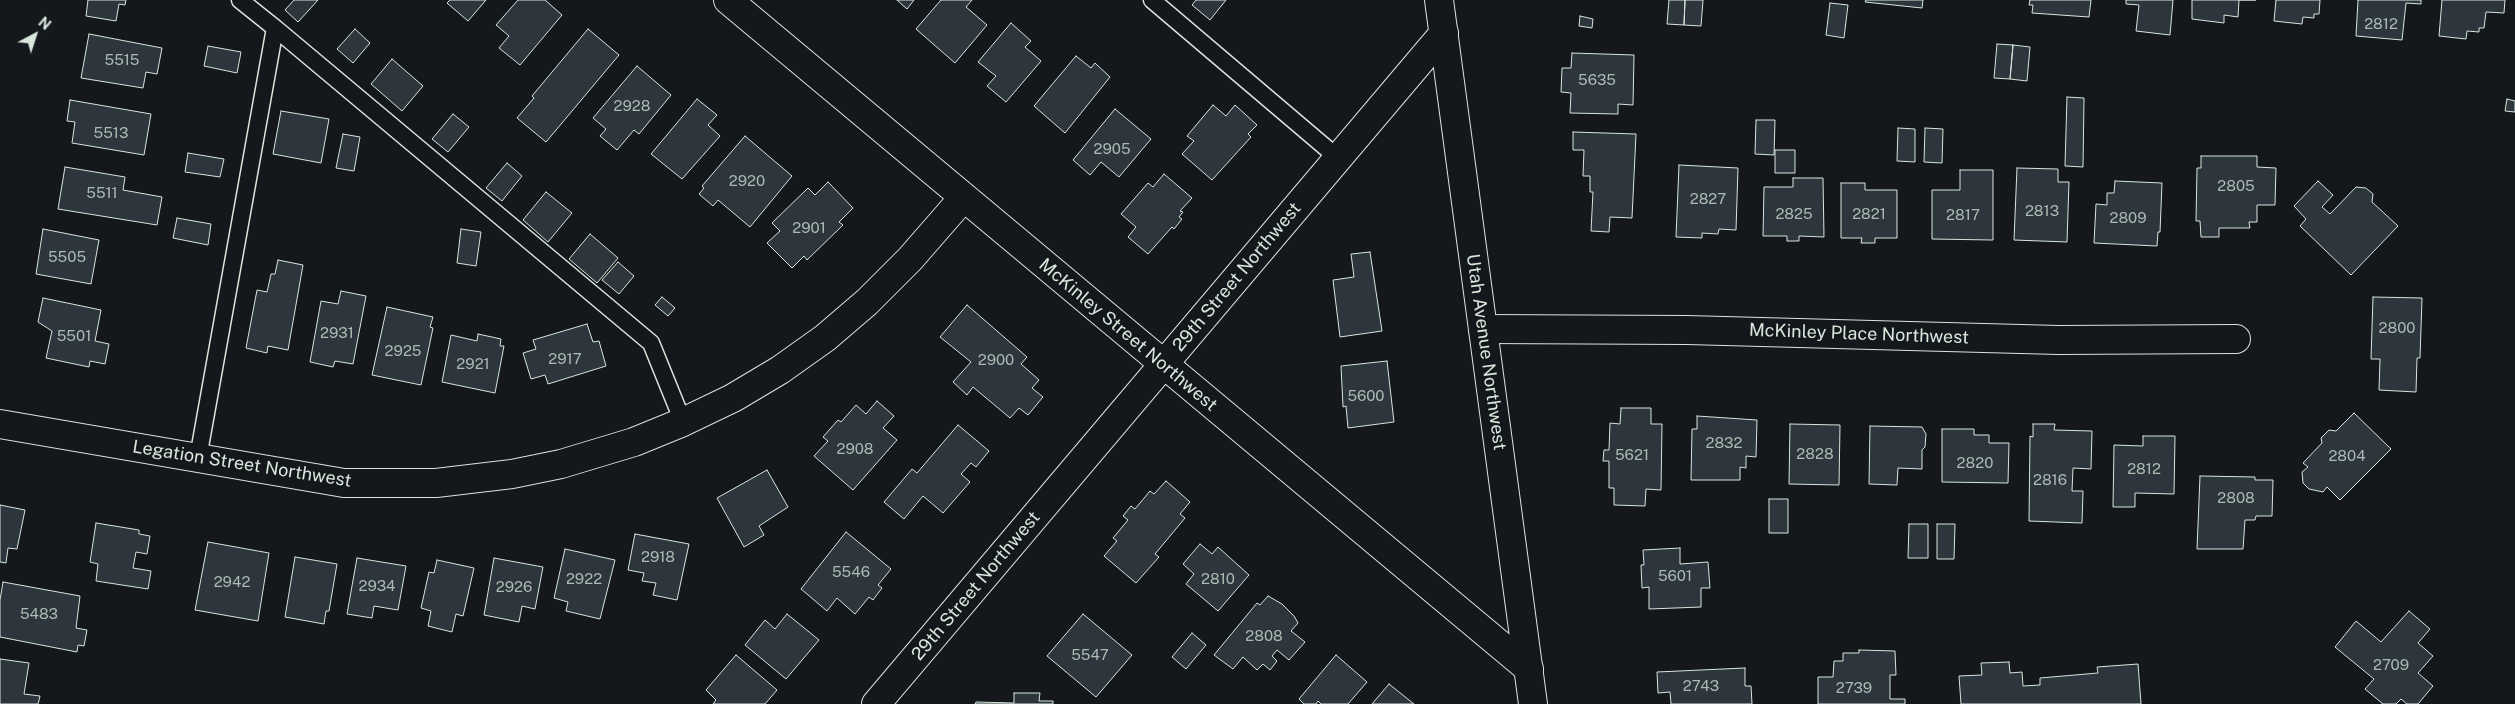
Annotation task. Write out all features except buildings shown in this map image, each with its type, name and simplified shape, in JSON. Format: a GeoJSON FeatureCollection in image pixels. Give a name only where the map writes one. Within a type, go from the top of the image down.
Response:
{"type":"FeatureCollection","features":[{"type":"Feature","properties":{"kind":"street","name":"McKinley Street Northwest"},"geometry":{"type":"LineString","coordinates":[[728,0],[1529,669]]}},
{"type":"Feature","properties":{"kind":"street","name":"Utah Avenue Northwest"},"geometry":{"type":"LineString","coordinates":[[1439,0],[1533,704]]}},
{"type":"Feature","properties":{"kind":"street","name":"29th Street Northwest"},"geometry":{"type":"LineString","coordinates":[[876,704],[1444,33]]}},
{"type":"Feature","properties":{"kind":"street","name":"Legation Street Northwest"},"geometry":{"type":"LineString","coordinates":[[0,424],[344,483],[436,482],[512,474],[561,464],[634,442],[683,422],[741,394],[780,370],[825,338],[867,302],[910,259],[964,197]]}},
{"type":"Feature","properties":{"kind":"street","name":"McKinley Place Northwest"},"geometry":{"type":"LineString","coordinates":[[1483,328],[1688,330],[2058,340],[2236,339]]}},
{"type":"Feature","properties":{"kind":"lane"},"geometry":{"type":"LineString","coordinates":[[240,0],[651,342],[683,422]]}},
{"type":"Feature","properties":{"kind":"lane"},"geometry":{"type":"LineString","coordinates":[[1152,0],[1338,158]]}},
{"type":"Feature","properties":{"kind":"lane"},"geometry":{"type":"LineString","coordinates":[[198,458],[275,28]]}}]}
